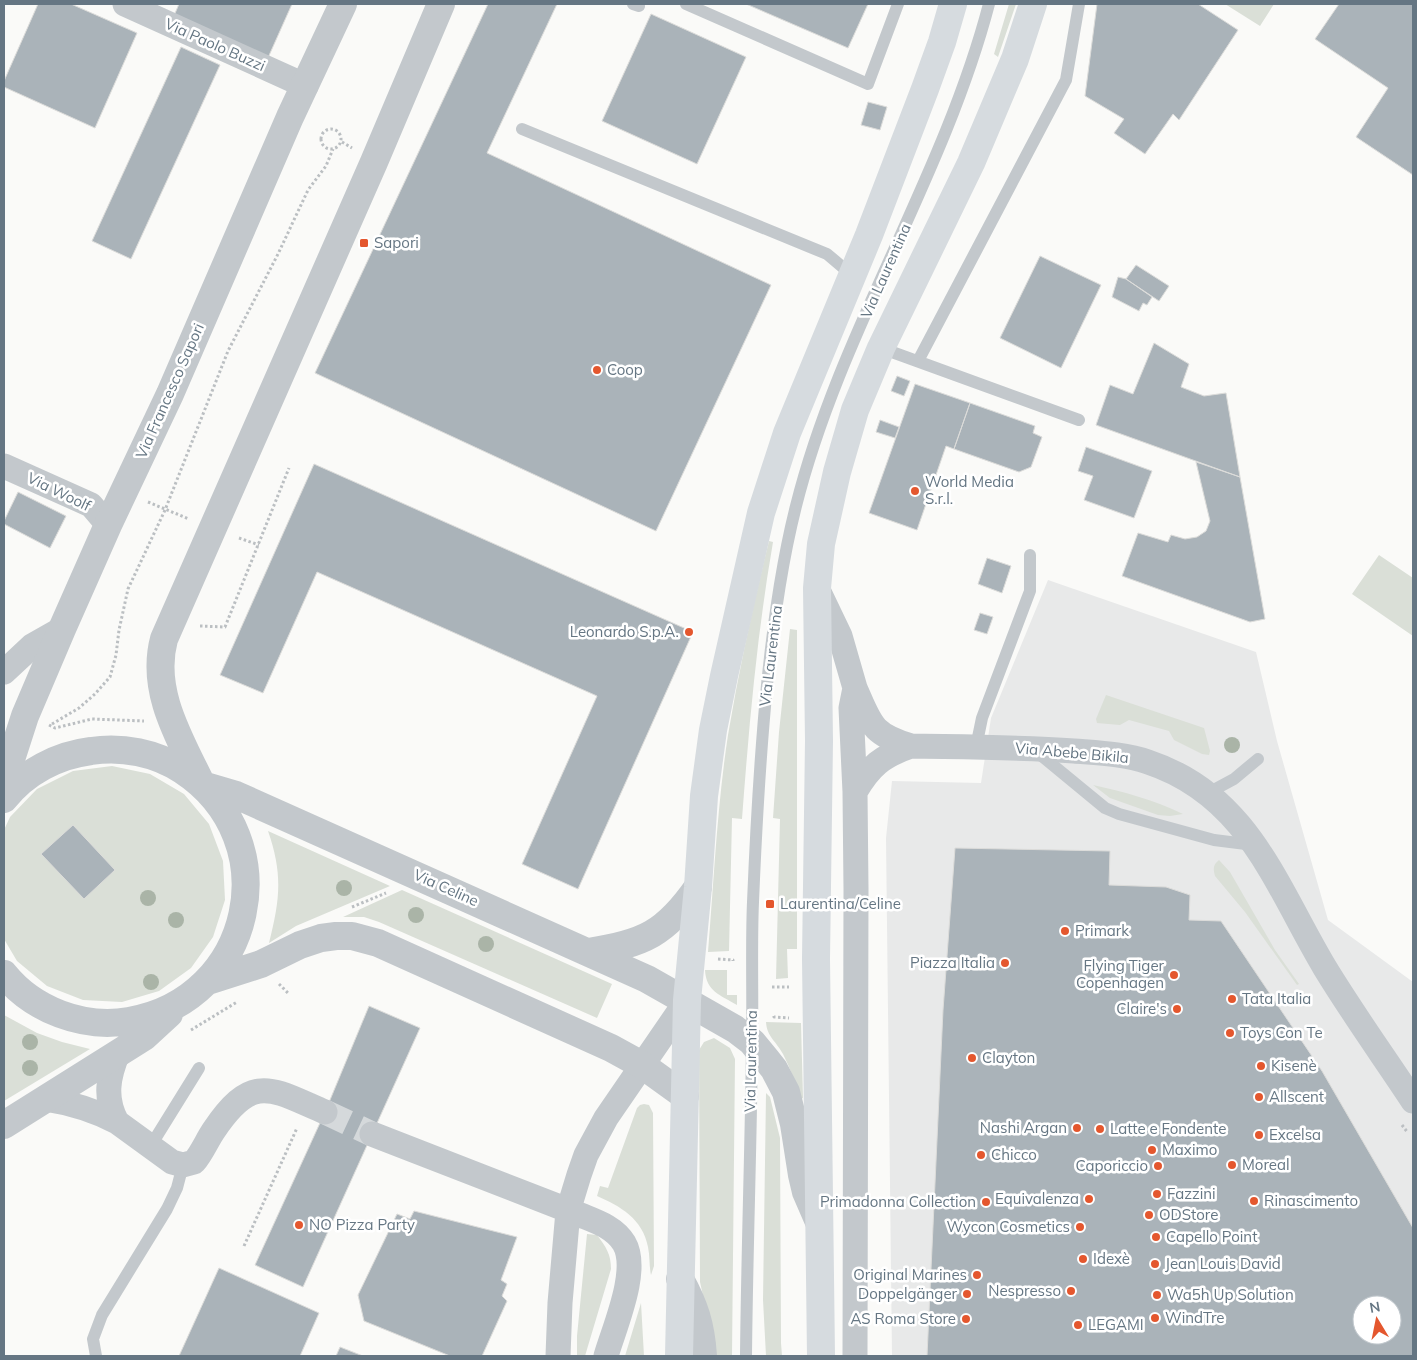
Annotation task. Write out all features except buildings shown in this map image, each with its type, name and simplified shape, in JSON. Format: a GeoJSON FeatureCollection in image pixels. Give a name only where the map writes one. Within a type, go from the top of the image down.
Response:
{"type":"FeatureCollection","features":[{"type":"Feature","properties":{"kind":"main road","name":"Via Laurentina"},"geometry":{"type":"LineString","coordinates":[[685,1355],[680,1279],[687,1000],[704,796],[713,730],[761,513],[788,433],[853,276],[925,89],[954,4]]}},
{"type":"Feature","properties":{"kind":"main road","name":"Via Laurentina"},"geometry":{"type":"LineString","coordinates":[[821,1356],[816,968],[819,741],[817,588],[820,544],[839,461],[855,410],[881,348],[971,163],[1015,59],[1034,4]]}},
{"type":"Feature","properties":{"kind":"street","name":"Via Paolo Buzzi"},"geometry":{"type":"LineString","coordinates":[[125,4],[306,86]]}},
{"type":"Feature","properties":{"kind":"street","name":"Via Francesco Sapori"},"geometry":{"type":"LineString","coordinates":[[4,781],[25,716],[62,629],[108,525],[170,394],[290,117],[343,4]]}},
{"type":"Feature","properties":{"kind":"street"},"geometry":{"type":"LineString","coordinates":[[4,1125],[144,1037],[208,981],[226,958],[238,933],[245,904],[246,887],[243,855],[232,824],[202,785],[172,721],[162,691],[160,656],[164,638],[374,162],[441,4]]}},
{"type":"Feature","properties":{"kind":"street","name":"Via Woolf"},"geometry":{"type":"LineString","coordinates":[[4,466],[91,505],[108,525]]}},
{"type":"Feature","properties":{"kind":"street","name":"Via Laurentina"},"geometry":{"type":"LineString","coordinates":[[817,588],[840,636],[855,688],[851,708],[855,792],[855,1356]]}},
{"type":"Feature","properties":{"kind":"street"},"geometry":{"type":"LineString","coordinates":[[4,672],[32,646],[62,629]]}},
{"type":"Feature","properties":{"kind":"street","name":"Via Abebe Bikila"},"geometry":{"type":"LineString","coordinates":[[855,688],[874,728],[881,735],[894,741],[911,746],[1033,748],[1136,758],[1162,767],[1193,782],[1208,792],[1238,822],[1268,864],[1304,933],[1329,974],[1413,1101]]}},
{"type":"Feature","properties":{"kind":"street"},"geometry":{"type":"LineString","coordinates":[[855,792],[871,768],[883,758],[911,746]]}},
{"type":"Feature","properties":{"kind":"street"},"geometry":{"type":"LineString","coordinates":[[4,798],[15,786],[43,766],[75,754],[97,750],[131,751],[153,757],[174,766],[202,785]]}},
{"type":"Feature","properties":{"kind":"street","name":"Via Celine"},"geometry":{"type":"LineString","coordinates":[[202,785],[236,795],[647,979],[687,1000],[735,1029],[752,1042],[774,1069],[786,1092],[794,1124],[802,1175],[809,1200],[820,1224]]}},
{"type":"Feature","properties":{"kind":"street"},"geometry":{"type":"LineString","coordinates":[[588,952],[621,946],[656,932],[674,918],[698,886]]}},
{"type":"Feature","properties":{"kind":"street"},"geometry":{"type":"LineString","coordinates":[[208,981],[261,964],[300,944],[336,936],[361,937],[378,942],[594,1040],[642,1065],[685,1096]]}},
{"type":"Feature","properties":{"kind":"street"},"geometry":{"type":"LineString","coordinates":[[4,974],[17,988],[41,1005],[68,1017],[82,1020],[111,1023],[140,1019],[155,1015],[181,1003]]}},
{"type":"Feature","properties":{"kind":"street","name":"Via Laurentina"},"geometry":{"type":"LineString","coordinates":[[558,1356],[560,1303],[568,1210],[579,1175],[596,1135],[606,1118],[687,1000]]}},
{"type":"Feature","properties":{"kind":"street"},"geometry":{"type":"LineString","coordinates":[[117,1122],[108,1096],[110,1076],[118,1053]]}},
{"type":"Feature","properties":{"kind":"street"},"geometry":{"type":"LineString","coordinates":[[45,1099],[80,1106],[98,1112],[117,1122],[172,1162],[183,1165],[194,1162],[230,1108],[243,1097],[252,1093],[278,1091],[325,1112]]}},
{"type":"Feature","properties":{"kind":"street"},"geometry":{"type":"LineString","coordinates":[[372,1134],[610,1228],[620,1238],[628,1252],[629,1278],[606,1356]]}},
{"type":"Feature","properties":{"kind":"lane"},"geometry":{"type":"LineString","coordinates":[[686,4],[868,84],[898,4]]}},
{"type":"Feature","properties":{"kind":"lane","name":"Via Laurentina"},"geometry":{"type":"LineString","coordinates":[[746,1353],[753,904],[763,728],[772,642],[786,553],[796,508],[823,418],[941,146],[965,81],[988,4]]}},
{"type":"Feature","properties":{"kind":"lane"},"geometry":{"type":"LineString","coordinates":[[918,361],[1066,80],[1078,4]]}},
{"type":"Feature","properties":{"kind":"lane"},"geometry":{"type":"LineString","coordinates":[[522,129],[827,254],[853,276]]}},
{"type":"Feature","properties":{"kind":"lane"},"geometry":{"type":"LineString","coordinates":[[881,348],[1079,420]]}},
{"type":"Feature","properties":{"kind":"lane"},"geometry":{"type":"LineString","coordinates":[[976,747],[982,718],[1030,591],[1030,555]]}},
{"type":"Feature","properties":{"kind":"lane"},"geometry":{"type":"LineString","coordinates":[[1033,748],[1104,808],[1118,814],[1214,840],[1255,845]]}},
{"type":"Feature","properties":{"kind":"lane"},"geometry":{"type":"LineString","coordinates":[[1208,792],[1234,779],[1258,759]]}},
{"type":"Feature","properties":{"kind":"lane"},"geometry":{"type":"LineString","coordinates":[[150,1147],[199,1068]]}},
{"type":"Feature","properties":{"kind":"lane"},"geometry":{"type":"LineString","coordinates":[[96,1356],[93,1339],[102,1315],[167,1209],[183,1165]]}},
{"type":"Feature","properties":{"kind":"path"},"geometry":{"type":"LineString","coordinates":[[49,725],[79,708],[110,677],[116,656],[119,630],[128,589],[165,510],[228,351],[278,254],[308,190],[326,166],[333,149],[342,142],[342,136],[338,131],[327,129],[322,133],[320,139],[322,145],[327,149],[333,149]]}},
{"type":"Feature","properties":{"kind":"path"},"geometry":{"type":"LineString","coordinates":[[199,626],[225,627],[289,468]]}},
{"type":"Feature","properties":{"kind":"path"},"geometry":{"type":"LineString","coordinates":[[144,510],[151,494]]}},
{"type":"Feature","properties":{"kind":"path"},"geometry":{"type":"LineString","coordinates":[[153,504],[192,521]]}},
{"type":"Feature","properties":{"kind":"path"},"geometry":{"type":"LineString","coordinates":[[231,535],[259,545]]}},
{"type":"Feature","properties":{"kind":"path"},"geometry":{"type":"LineString","coordinates":[[49,725],[51,718]]}},
{"type":"Feature","properties":{"kind":"path"},"geometry":{"type":"LineString","coordinates":[[49,725],[54,728],[92,719],[150,722]]}},
{"type":"Feature","properties":{"kind":"path"},"geometry":{"type":"LineString","coordinates":[[346,910],[399,887],[409,872]]}},
{"type":"Feature","properties":{"kind":"path"},"geometry":{"type":"LineString","coordinates":[[716,959],[733,960],[733,969]]}},
{"type":"Feature","properties":{"kind":"path"},"geometry":{"type":"LineString","coordinates":[[774,994],[772,987],[789,987],[791,995]]}},
{"type":"Feature","properties":{"kind":"path"},"geometry":{"type":"LineString","coordinates":[[189,1032],[244,998]]}},
{"type":"Feature","properties":{"kind":"path"},"geometry":{"type":"LineString","coordinates":[[774,1010],[774,1017],[791,1018],[791,1010]]}},
{"type":"Feature","properties":{"kind":"path"},"geometry":{"type":"LineString","coordinates":[[244,1246],[297,1128]]}},
{"type":"Feature","properties":{"kind":"shaded area"},"geometry":{"type":"Polygon","coordinates":[[[1009,4],[1016,4],[998,57],[994,54],[1009,4]]]}},
{"type":"Feature","properties":{"kind":"shaded area"},"geometry":{"type":"Polygon","coordinates":[[[1225,4],[1274,4],[1260,26],[1225,4]]]}},
{"type":"Feature","properties":{"kind":"shaded area"},"geometry":{"type":"Polygon","coordinates":[[[769,541],[773,542],[754,680],[742,819],[732,818],[729,951],[708,952],[718,816],[728,735],[757,589],[769,541]]]}},
{"type":"Feature","properties":{"kind":"shaded area"},"geometry":{"type":"Polygon","coordinates":[[[1379,555],[1413,578],[1413,636],[1352,594],[1379,555]]]}},
{"type":"Feature","properties":{"kind":"shaded area"},"geometry":{"type":"Polygon","coordinates":[[[1048,580],[1256,652],[1277,741],[1328,920],[1413,982],[1413,1356],[892,1356],[886,838],[892,781],[981,783],[991,718],[1048,580]]]}},
{"type":"Feature","properties":{"kind":"shaded area"},"geometry":{"type":"Polygon","coordinates":[[[790,629],[797,630],[797,949],[787,949],[788,978],[776,979],[780,819],[773,818],[779,732],[790,629]]]}},
{"type":"Feature","properties":{"kind":"shaded area"},"geometry":{"type":"Polygon","coordinates":[[[1106,695],[1204,728],[1210,751],[1209,755],[1202,754],[1174,740],[1169,731],[1129,720],[1120,725],[1097,723],[1096,719],[1106,695]]]}},
{"type":"Feature","properties":{"kind":"shaded area"},"geometry":{"type":"Polygon","coordinates":[[[112,766],[150,774],[184,794],[209,824],[223,861],[225,900],[213,937],[191,968],[159,991],[122,1002],[83,1000],[47,986],[17,961],[4,939],[4,830],[10,817],[37,789],[73,771],[112,766]]]}},
{"type":"Feature","properties":{"kind":"shaded area"},"geometry":{"type":"Polygon","coordinates":[[[1093,785],[1139,797],[1183,814],[1158,815],[1110,798],[1093,785]]]}},
{"type":"Feature","properties":{"kind":"shaded area"},"geometry":{"type":"Polygon","coordinates":[[[268,831],[390,886],[296,926],[269,943],[276,913],[278,874],[268,831]]]}},
{"type":"Feature","properties":{"kind":"shaded area"},"geometry":{"type":"Polygon","coordinates":[[[1219,860],[1230,872],[1275,950],[1299,984],[1297,985],[1245,912],[1215,876],[1214,867],[1219,860]]]}},
{"type":"Feature","properties":{"kind":"shaded area"},"geometry":{"type":"Polygon","coordinates":[[[402,890],[612,984],[597,1018],[379,922],[364,917],[343,917],[402,890]]]}},
{"type":"Feature","properties":{"kind":"shaded area"},"geometry":{"type":"Polygon","coordinates":[[[705,970],[727,970],[727,995],[737,995],[737,1005],[711,988],[705,970]]]}},
{"type":"Feature","properties":{"kind":"shaded area"},"geometry":{"type":"Polygon","coordinates":[[[4,1015],[37,1033],[90,1049],[4,1101],[4,1015]]]}},
{"type":"Feature","properties":{"kind":"shaded area"},"geometry":{"type":"Polygon","coordinates":[[[766,1022],[801,1023],[803,1098],[801,1099],[786,1059],[770,1035],[766,1022]]]}},
{"type":"Feature","properties":{"kind":"shaded area"},"geometry":{"type":"Polygon","coordinates":[[[714,1038],[730,1048],[735,1059],[732,1356],[713,1356],[713,1341],[700,1282],[699,1050],[704,1042],[714,1038]]]}},
{"type":"Feature","properties":{"kind":"shaded area"},"geometry":{"type":"Polygon","coordinates":[[[766,1093],[770,1097],[780,1138],[782,1356],[766,1356],[763,1300],[766,1093]]]}},
{"type":"Feature","properties":{"kind":"shaded area"},"geometry":{"type":"Polygon","coordinates":[[[644,1104],[649,1105],[653,1113],[654,1266],[651,1275],[648,1247],[636,1221],[622,1209],[597,1196],[600,1186],[608,1188],[637,1108],[644,1104]]]}},
{"type":"Feature","properties":{"kind":"shaded area"},"geometry":{"type":"Polygon","coordinates":[[[587,1234],[597,1235],[603,1243],[609,1255],[611,1269],[585,1356],[577,1356],[577,1336],[587,1234]]]}},
{"type":"Feature","properties":{"kind":"shaded area"},"geometry":{"type":"Polygon","coordinates":[[[641,1303],[644,1356],[625,1356],[641,1303]]]}},
{"type":"Feature","properties":{"kind":"tunnel"},"geometry":{"type":"LineString","coordinates":[[325,1112],[372,1134]]}},
{"type":"Feature","properties":{"kind":"place","name":"Sapori"},"geometry":{"type":"Point","coordinates":[364,243]}},
{"type":"Feature","properties":{"kind":"place","name":"Coop"},"geometry":{"type":"Point","coordinates":[597,370]}},
{"type":"Feature","properties":{"kind":"place","name":"World Media S.r.l."},"geometry":{"type":"Point","coordinates":[915,491]}},
{"type":"Feature","properties":{"kind":"place","name":"Leonardo S.p.A."},"geometry":{"type":"Point","coordinates":[689,632]}},
{"type":"Feature","properties":{"kind":"place","name":"Laurentina/Celine"},"geometry":{"type":"Point","coordinates":[770,904]}},
{"type":"Feature","properties":{"kind":"place","name":"Primark"},"geometry":{"type":"Point","coordinates":[1065,931]}},
{"type":"Feature","properties":{"kind":"place","name":"Piazza Italia"},"geometry":{"type":"Point","coordinates":[1005,963]}},
{"type":"Feature","properties":{"kind":"place","name":"Flying Tiger Copenhagen"},"geometry":{"type":"Point","coordinates":[1174,975]}},
{"type":"Feature","properties":{"kind":"place","name":"Tata Italia"},"geometry":{"type":"Point","coordinates":[1232,999]}},
{"type":"Feature","properties":{"kind":"place","name":"Claire's"},"geometry":{"type":"Point","coordinates":[1177,1009]}},
{"type":"Feature","properties":{"kind":"place","name":"Toys Con Te"},"geometry":{"type":"Point","coordinates":[1230,1033]}},
{"type":"Feature","properties":{"kind":"place","name":"Clayton"},"geometry":{"type":"Point","coordinates":[972,1058]}},
{"type":"Feature","properties":{"kind":"place","name":"Kisenè"},"geometry":{"type":"Point","coordinates":[1261,1066]}},
{"type":"Feature","properties":{"kind":"place","name":"Allscent"},"geometry":{"type":"Point","coordinates":[1259,1097]}},
{"type":"Feature","properties":{"kind":"place","name":"Nashi Argan"},"geometry":{"type":"Point","coordinates":[1077,1128]}},
{"type":"Feature","properties":{"kind":"place","name":"Latte e Fondente"},"geometry":{"type":"Point","coordinates":[1100,1129]}},
{"type":"Feature","properties":{"kind":"place","name":"Excelsa"},"geometry":{"type":"Point","coordinates":[1259,1135]}},
{"type":"Feature","properties":{"kind":"place","name":"Maximo"},"geometry":{"type":"Point","coordinates":[1152,1150]}},
{"type":"Feature","properties":{"kind":"place","name":"Chicco"},"geometry":{"type":"Point","coordinates":[981,1155]}},
{"type":"Feature","properties":{"kind":"place","name":"Moreal"},"geometry":{"type":"Point","coordinates":[1232,1165]}},
{"type":"Feature","properties":{"kind":"place","name":"Caporiccio"},"geometry":{"type":"Point","coordinates":[1158,1166]}},
{"type":"Feature","properties":{"kind":"place","name":"Fazzini"},"geometry":{"type":"Point","coordinates":[1157,1194]}},
{"type":"Feature","properties":{"kind":"place","name":"Equivalenza"},"geometry":{"type":"Point","coordinates":[1089,1199]}},
{"type":"Feature","properties":{"kind":"place","name":"Rinascimento"},"geometry":{"type":"Point","coordinates":[1254,1201]}},
{"type":"Feature","properties":{"kind":"place","name":"Primadonna Collection"},"geometry":{"type":"Point","coordinates":[986,1202]}},
{"type":"Feature","properties":{"kind":"place","name":"ODStore"},"geometry":{"type":"Point","coordinates":[1149,1215]}},
{"type":"Feature","properties":{"kind":"place","name":"NO Pizza Party"},"geometry":{"type":"Point","coordinates":[299,1225]}},
{"type":"Feature","properties":{"kind":"place","name":"Wycon Cosmetics"},"geometry":{"type":"Point","coordinates":[1080,1227]}},
{"type":"Feature","properties":{"kind":"place","name":"Capello Point"},"geometry":{"type":"Point","coordinates":[1156,1237]}},
{"type":"Feature","properties":{"kind":"place","name":"Idexè"},"geometry":{"type":"Point","coordinates":[1083,1259]}},
{"type":"Feature","properties":{"kind":"place","name":"Jean Louis David"},"geometry":{"type":"Point","coordinates":[1155,1264]}},
{"type":"Feature","properties":{"kind":"place","name":"Original Marines"},"geometry":{"type":"Point","coordinates":[977,1275]}},
{"type":"Feature","properties":{"kind":"place","name":"Nespresso"},"geometry":{"type":"Point","coordinates":[1071,1291]}},
{"type":"Feature","properties":{"kind":"place","name":"Doppelgänger"},"geometry":{"type":"Point","coordinates":[967,1294]}},
{"type":"Feature","properties":{"kind":"place","name":"Wa5h Up Solution"},"geometry":{"type":"Point","coordinates":[1157,1295]}},
{"type":"Feature","properties":{"kind":"place","name":"WindTre"},"geometry":{"type":"Point","coordinates":[1155,1318]}},
{"type":"Feature","properties":{"kind":"place","name":"AS Roma Store"},"geometry":{"type":"Point","coordinates":[966,1319]}},
{"type":"Feature","properties":{"kind":"place","name":"LEGAMI"},"geometry":{"type":"Point","coordinates":[1078,1325]}}]}
